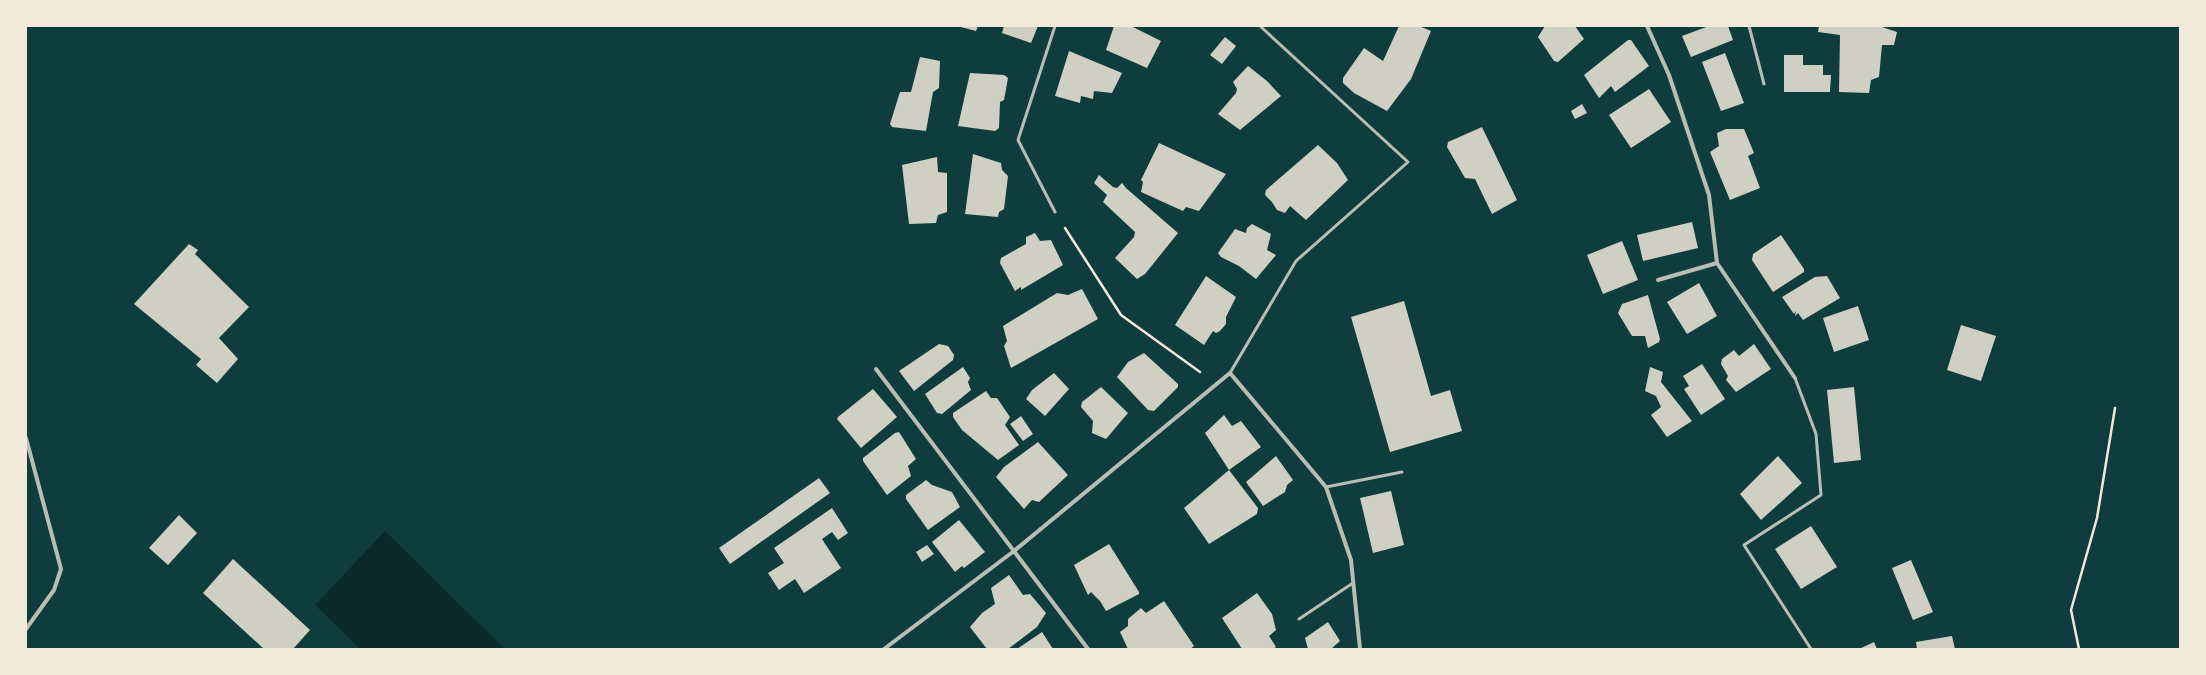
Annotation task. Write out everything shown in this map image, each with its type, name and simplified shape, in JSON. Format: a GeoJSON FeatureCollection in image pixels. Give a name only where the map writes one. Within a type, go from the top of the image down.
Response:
{"type":"FeatureCollection","features":[{"type":"Feature","properties":{"kind":"street"},"geometry":{"type":"LineString","coordinates":[[1647,26],[1669,75],[1709,194],[1717,263],[1795,378]]}},
{"type":"Feature","properties":{"kind":"street"},"geometry":{"type":"LineString","coordinates":[[1658,280],[1717,263]]}},
{"type":"Feature","properties":{"kind":"street"},"geometry":{"type":"LineString","coordinates":[[876,369],[1088,649]]}},
{"type":"Feature","properties":{"kind":"street"},"geometry":{"type":"LineString","coordinates":[[884,649],[1014,551],[1230,373],[1326,488],[1351,560],[1360,649]]}},
{"type":"Feature","properties":{"kind":"street"},"geometry":{"type":"LineString","coordinates":[[26,438],[61,569],[54,590],[26,629]]}},
{"type":"Feature","properties":{"kind":"lane"},"geometry":{"type":"LineString","coordinates":[[1055,26],[1018,140],[1055,212]]}},
{"type":"Feature","properties":{"kind":"lane"},"geometry":{"type":"LineString","coordinates":[[1230,373],[1296,261],[1408,162],[1260,26]]}},
{"type":"Feature","properties":{"kind":"lane"},"geometry":{"type":"LineString","coordinates":[[1749,26],[1764,84]]}},
{"type":"Feature","properties":{"kind":"lane"},"geometry":{"type":"LineString","coordinates":[[1795,378],[1816,434],[1821,495],[1744,545],[1811,649]]}},
{"type":"Feature","properties":{"kind":"lane"},"geometry":{"type":"LineString","coordinates":[[1326,488],[1402,472]]}},
{"type":"Feature","properties":{"kind":"lane"},"geometry":{"type":"LineString","coordinates":[[1299,619],[1353,584]]}},
{"type":"Feature","properties":{"kind":"path"},"geometry":{"type":"LineString","coordinates":[[1055,212],[1121,315],[1217,384]]}},
{"type":"Feature","properties":{"kind":"path"},"geometry":{"type":"LineString","coordinates":[[2079,649],[2071,610],[2097,518],[2115,408]]}},
{"type":"Feature","properties":{"kind":"water"},"geometry":{"type":"Polygon","coordinates":[[[385,531],[505,649],[360,649],[315,605],[385,531]]]}},
{"type":"Feature","properties":{"kind":"building"},"geometry":{"type":"Polygon","coordinates":[[[957,26],[978,26],[976,31],[957,26]]]}},
{"type":"Feature","properties":{"kind":"building"},"geometry":{"type":"Polygon","coordinates":[[[1004,26],[1038,26],[1031,43],[1002,33],[1004,26]]]}},
{"type":"Feature","properties":{"kind":"building"},"geometry":{"type":"Polygon","coordinates":[[[1114,26],[1131,26],[1161,41],[1147,68],[1106,50],[1114,26]]]}},
{"type":"Feature","properties":{"kind":"building"},"geometry":{"type":"Polygon","coordinates":[[[1399,26],[1419,26],[1431,31],[1411,79],[1387,111],[1354,93],[1343,83],[1343,78],[1364,48],[1383,61],[1399,26]]]}},
{"type":"Feature","properties":{"kind":"building"},"geometry":{"type":"Polygon","coordinates":[[[1545,26],[1575,26],[1584,39],[1558,62],[1554,61],[1538,37],[1545,26]]]}},
{"type":"Feature","properties":{"kind":"building"},"geometry":{"type":"Polygon","coordinates":[[[1709,26],[1728,26],[1733,40],[1691,57],[1682,36],[1709,26]]]}},
{"type":"Feature","properties":{"kind":"building"},"geometry":{"type":"Polygon","coordinates":[[[1819,26],[1879,26],[1897,32],[1894,45],[1882,45],[1879,77],[1871,80],[1869,93],[1839,92],[1840,35],[1818,32],[1819,26]]]}},
{"type":"Feature","properties":{"kind":"building"},"geometry":{"type":"Polygon","coordinates":[[[1225,37],[1236,46],[1222,64],[1210,55],[1225,37]]]}},
{"type":"Feature","properties":{"kind":"building"},"geometry":{"type":"Polygon","coordinates":[[[1628,40],[1631,40],[1649,66],[1615,92],[1611,86],[1599,98],[1584,75],[1628,40]]]}},
{"type":"Feature","properties":{"kind":"building"},"geometry":{"type":"Polygon","coordinates":[[[1069,51],[1122,73],[1112,93],[1094,91],[1093,99],[1081,96],[1080,103],[1055,96],[1069,51]]]}},
{"type":"Feature","properties":{"kind":"building"},"geometry":{"type":"Polygon","coordinates":[[[1725,53],[1744,103],[1721,111],[1702,62],[1725,53]]]}},
{"type":"Feature","properties":{"kind":"building"},"geometry":{"type":"Polygon","coordinates":[[[1784,55],[1803,55],[1803,65],[1823,65],[1823,75],[1831,75],[1830,92],[1784,92],[1784,55]]]}},
{"type":"Feature","properties":{"kind":"building"},"geometry":{"type":"Polygon","coordinates":[[[920,57],[940,61],[939,88],[933,92],[926,131],[892,127],[890,124],[900,92],[911,92],[920,57]]]}},
{"type":"Feature","properties":{"kind":"building"},"geometry":{"type":"Polygon","coordinates":[[[1248,66],[1267,81],[1281,96],[1240,130],[1218,114],[1236,93],[1237,89],[1233,82],[1248,66]]]}},
{"type":"Feature","properties":{"kind":"building"},"geometry":{"type":"Polygon","coordinates":[[[970,73],[1004,75],[1008,78],[1004,100],[1000,102],[999,128],[995,131],[958,126],[970,73]]]}},
{"type":"Feature","properties":{"kind":"building"},"geometry":{"type":"Polygon","coordinates":[[[1649,89],[1671,122],[1631,148],[1609,115],[1649,89]]]}},
{"type":"Feature","properties":{"kind":"building"},"geometry":{"type":"Polygon","coordinates":[[[1582,104],[1587,113],[1575,119],[1571,111],[1582,104]]]}},
{"type":"Feature","properties":{"kind":"building"},"geometry":{"type":"Polygon","coordinates":[[[1482,127],[1517,200],[1492,214],[1475,179],[1465,178],[1447,147],[1448,142],[1482,127]]]}},
{"type":"Feature","properties":{"kind":"building"},"geometry":{"type":"Polygon","coordinates":[[[1726,129],[1744,129],[1754,153],[1748,156],[1760,188],[1730,200],[1710,152],[1719,146],[1717,133],[1726,129]]]}},
{"type":"Feature","properties":{"kind":"building"},"geometry":{"type":"Polygon","coordinates":[[[1159,143],[1226,174],[1199,211],[1186,207],[1183,211],[1141,192],[1143,182],[1141,180],[1159,143]]]}},
{"type":"Feature","properties":{"kind":"building"},"geometry":{"type":"Polygon","coordinates":[[[1318,145],[1337,163],[1348,180],[1306,220],[1290,206],[1285,213],[1277,210],[1265,195],[1266,190],[1318,145]]]}},
{"type":"Feature","properties":{"kind":"building"},"geometry":{"type":"Polygon","coordinates":[[[973,154],[1001,163],[1002,170],[1008,176],[1004,209],[999,212],[998,217],[965,214],[973,154]]]}},
{"type":"Feature","properties":{"kind":"building"},"geometry":{"type":"Polygon","coordinates":[[[937,157],[938,172],[947,173],[947,212],[938,215],[936,223],[909,224],[902,165],[937,157]]]}},
{"type":"Feature","properties":{"kind":"building"},"geometry":{"type":"Polygon","coordinates":[[[1099,175],[1113,187],[1117,188],[1122,183],[1178,233],[1145,274],[1137,279],[1115,258],[1134,237],[1135,232],[1103,202],[1107,195],[1094,183],[1099,175]]]}},
{"type":"Feature","properties":{"kind":"building"},"geometry":{"type":"Polygon","coordinates":[[[1692,222],[1698,248],[1643,261],[1637,235],[1692,222]]]}},
{"type":"Feature","properties":{"kind":"building"},"geometry":{"type":"Polygon","coordinates":[[[1252,224],[1271,234],[1267,250],[1276,255],[1256,279],[1239,266],[1221,257],[1218,253],[1235,229],[1246,233],[1247,228],[1252,224]]]}},
{"type":"Feature","properties":{"kind":"building"},"geometry":{"type":"Polygon","coordinates":[[[1035,233],[1040,241],[1051,240],[1063,265],[1021,290],[1021,287],[1015,291],[1000,263],[1001,258],[1026,244],[1026,237],[1035,233]]]}},
{"type":"Feature","properties":{"kind":"building"},"geometry":{"type":"Polygon","coordinates":[[[1781,235],[1804,269],[1804,272],[1773,292],[1752,260],[1753,254],[1781,235]]]}},
{"type":"Feature","properties":{"kind":"building"},"geometry":{"type":"Polygon","coordinates":[[[1622,241],[1638,280],[1603,294],[1587,255],[1622,241]]]}},
{"type":"Feature","properties":{"kind":"building"},"geometry":{"type":"Polygon","coordinates":[[[189,244],[198,250],[195,254],[249,307],[219,338],[238,359],[217,383],[196,365],[201,359],[134,304],[189,244]]]}},
{"type":"Feature","properties":{"kind":"building"},"geometry":{"type":"Polygon","coordinates":[[[1206,276],[1236,297],[1226,317],[1226,324],[1220,331],[1216,333],[1213,331],[1204,345],[1175,325],[1206,276]]]}},
{"type":"Feature","properties":{"kind":"building"},"geometry":{"type":"Polygon","coordinates":[[[1827,276],[1840,298],[1803,320],[1798,313],[1795,316],[1796,311],[1794,314],[1782,297],[1815,277],[1827,276]]]}},
{"type":"Feature","properties":{"kind":"building"},"geometry":{"type":"Polygon","coordinates":[[[1699,283],[1717,316],[1687,334],[1667,302],[1699,283]]]}},
{"type":"Feature","properties":{"kind":"building"},"geometry":{"type":"Polygon","coordinates":[[[1082,289],[1098,319],[1011,368],[1004,346],[1007,341],[1003,326],[1057,293],[1068,295],[1082,289]]]}},
{"type":"Feature","properties":{"kind":"building"},"geometry":{"type":"Polygon","coordinates":[[[1648,295],[1660,339],[1659,342],[1648,348],[1645,336],[1632,336],[1618,313],[1622,304],[1648,295]]]}},
{"type":"Feature","properties":{"kind":"building"},"geometry":{"type":"Polygon","coordinates":[[[1404,301],[1431,396],[1450,390],[1462,431],[1390,452],[1351,317],[1404,301]]]}},
{"type":"Feature","properties":{"kind":"building"},"geometry":{"type":"Polygon","coordinates":[[[1858,306],[1869,340],[1834,352],[1823,318],[1858,306]]]}},
{"type":"Feature","properties":{"kind":"building"},"geometry":{"type":"Polygon","coordinates":[[[1961,325],[1996,336],[1981,381],[1947,370],[1961,325]]]}},
{"type":"Feature","properties":{"kind":"building"},"geometry":{"type":"Polygon","coordinates":[[[939,344],[948,346],[954,355],[953,360],[914,391],[899,371],[939,344]]]}},
{"type":"Feature","properties":{"kind":"building"},"geometry":{"type":"Polygon","coordinates":[[[1754,344],[1771,369],[1736,392],[1726,380],[1728,376],[1721,364],[1722,359],[1734,350],[1739,356],[1754,344]]]}},
{"type":"Feature","properties":{"kind":"building"},"geometry":{"type":"Polygon","coordinates":[[[1144,353],[1178,384],[1178,387],[1154,411],[1148,410],[1117,377],[1128,362],[1144,353]]]}},
{"type":"Feature","properties":{"kind":"building"},"geometry":{"type":"Polygon","coordinates":[[[1702,364],[1725,399],[1701,415],[1684,389],[1689,386],[1683,376],[1702,364]]]}},
{"type":"Feature","properties":{"kind":"building"},"geometry":{"type":"Polygon","coordinates":[[[963,367],[970,378],[968,382],[971,390],[942,414],[937,413],[925,394],[963,367]]]}},
{"type":"Feature","properties":{"kind":"building"},"geometry":{"type":"Polygon","coordinates":[[[1650,367],[1663,372],[1661,382],[1692,421],[1667,437],[1651,415],[1661,407],[1656,396],[1645,391],[1650,367]]]}},
{"type":"Feature","properties":{"kind":"building"},"geometry":{"type":"Polygon","coordinates":[[[1054,373],[1069,389],[1045,416],[1026,399],[1032,390],[1054,373]]]}},
{"type":"Feature","properties":{"kind":"building"},"geometry":{"type":"Polygon","coordinates":[[[1101,387],[1128,413],[1106,439],[1092,433],[1093,421],[1081,407],[1082,402],[1101,387]]]}},
{"type":"Feature","properties":{"kind":"building"},"geometry":{"type":"Polygon","coordinates":[[[1854,387],[1861,460],[1834,463],[1827,390],[1854,387]]]}},
{"type":"Feature","properties":{"kind":"building"},"geometry":{"type":"Polygon","coordinates":[[[873,389],[897,417],[861,448],[837,419],[873,389]]]}},
{"type":"Feature","properties":{"kind":"building"},"geometry":{"type":"Polygon","coordinates":[[[986,391],[991,398],[997,398],[1010,417],[1005,425],[1019,445],[998,460],[962,430],[953,417],[953,413],[986,391]]]}},
{"type":"Feature","properties":{"kind":"building"},"geometry":{"type":"Polygon","coordinates":[[[1224,415],[1232,426],[1241,421],[1261,447],[1229,470],[1205,433],[1224,415]]]}},
{"type":"Feature","properties":{"kind":"building"},"geometry":{"type":"Polygon","coordinates":[[[1021,416],[1033,434],[1023,441],[1010,424],[1021,416]]]}},
{"type":"Feature","properties":{"kind":"building"},"geometry":{"type":"Polygon","coordinates":[[[899,432],[916,459],[908,466],[911,476],[887,495],[863,461],[863,458],[895,433],[899,432]]]}},
{"type":"Feature","properties":{"kind":"building"},"geometry":{"type":"Polygon","coordinates":[[[1038,442],[1068,475],[1039,502],[1032,500],[1024,509],[996,477],[1004,467],[1038,442]]]}},
{"type":"Feature","properties":{"kind":"building"},"geometry":{"type":"Polygon","coordinates":[[[1276,456],[1293,480],[1287,485],[1285,492],[1263,506],[1246,482],[1276,456]]]}},
{"type":"Feature","properties":{"kind":"building"},"geometry":{"type":"Polygon","coordinates":[[[1778,456],[1802,483],[1761,520],[1740,494],[1778,456]]]}},
{"type":"Feature","properties":{"kind":"building"},"geometry":{"type":"Polygon","coordinates":[[[1229,470],[1258,508],[1257,514],[1209,544],[1184,508],[1229,470]]]}},
{"type":"Feature","properties":{"kind":"building"},"geometry":{"type":"Polygon","coordinates":[[[819,478],[830,493],[730,564],[719,548],[819,478]]]}},
{"type":"Feature","properties":{"kind":"building"},"geometry":{"type":"Polygon","coordinates":[[[926,480],[932,485],[952,492],[960,507],[928,530],[906,499],[906,495],[926,480]]]}},
{"type":"Feature","properties":{"kind":"building"},"geometry":{"type":"Polygon","coordinates":[[[1391,491],[1404,545],[1373,553],[1360,498],[1391,491]]]}},
{"type":"Feature","properties":{"kind":"building"},"geometry":{"type":"Polygon","coordinates":[[[832,508],[848,533],[838,540],[832,532],[822,539],[841,568],[804,593],[795,579],[779,590],[768,573],[784,563],[774,548],[832,508]]]}},
{"type":"Feature","properties":{"kind":"building"},"geometry":{"type":"Polygon","coordinates":[[[179,515],[197,533],[168,565],[149,548],[179,515]]]}},
{"type":"Feature","properties":{"kind":"building"},"geometry":{"type":"Polygon","coordinates":[[[959,520],[985,552],[964,568],[962,566],[955,572],[932,542],[959,520]]]}},
{"type":"Feature","properties":{"kind":"building"},"geometry":{"type":"Polygon","coordinates":[[[1811,526],[1837,567],[1801,589],[1775,549],[1811,526]]]}},
{"type":"Feature","properties":{"kind":"building"},"geometry":{"type":"Polygon","coordinates":[[[1109,544],[1139,594],[1106,611],[1100,601],[1091,592],[1088,595],[1074,565],[1109,544]]]}},
{"type":"Feature","properties":{"kind":"building"},"geometry":{"type":"Polygon","coordinates":[[[927,545],[934,554],[922,562],[916,552],[927,545]]]}},
{"type":"Feature","properties":{"kind":"building"},"geometry":{"type":"Polygon","coordinates":[[[233,559],[310,630],[293,649],[264,649],[203,593],[233,559]]]}},
{"type":"Feature","properties":{"kind":"building"},"geometry":{"type":"Polygon","coordinates":[[[1911,560],[1933,612],[1913,620],[1892,568],[1911,560]]]}},
{"type":"Feature","properties":{"kind":"building"},"geometry":{"type":"Polygon","coordinates":[[[1009,575],[1023,595],[1030,594],[1046,613],[1037,627],[1008,649],[987,649],[970,627],[982,613],[995,604],[991,588],[1009,575]]]}},
{"type":"Feature","properties":{"kind":"building"},"geometry":{"type":"Polygon","coordinates":[[[1257,593],[1272,614],[1276,630],[1269,636],[1276,647],[1273,649],[1242,649],[1222,618],[1257,593]]]}},
{"type":"Feature","properties":{"kind":"building"},"geometry":{"type":"Polygon","coordinates":[[[1164,601],[1194,646],[1190,649],[1128,649],[1120,632],[1128,626],[1128,619],[1141,608],[1146,613],[1164,601]]]}},
{"type":"Feature","properties":{"kind":"building"},"geometry":{"type":"Polygon","coordinates":[[[1328,622],[1340,641],[1331,649],[1308,649],[1305,638],[1328,622]]]}},
{"type":"Feature","properties":{"kind":"building"},"geometry":{"type":"Polygon","coordinates":[[[1042,632],[1053,649],[1017,649],[1042,632]]]}},
{"type":"Feature","properties":{"kind":"building"},"geometry":{"type":"Polygon","coordinates":[[[1952,636],[1955,649],[1917,649],[1916,642],[1952,636]]]}},
{"type":"Feature","properties":{"kind":"building"},"geometry":{"type":"Polygon","coordinates":[[[1874,642],[1877,649],[1859,649],[1874,642]]]}}]}
